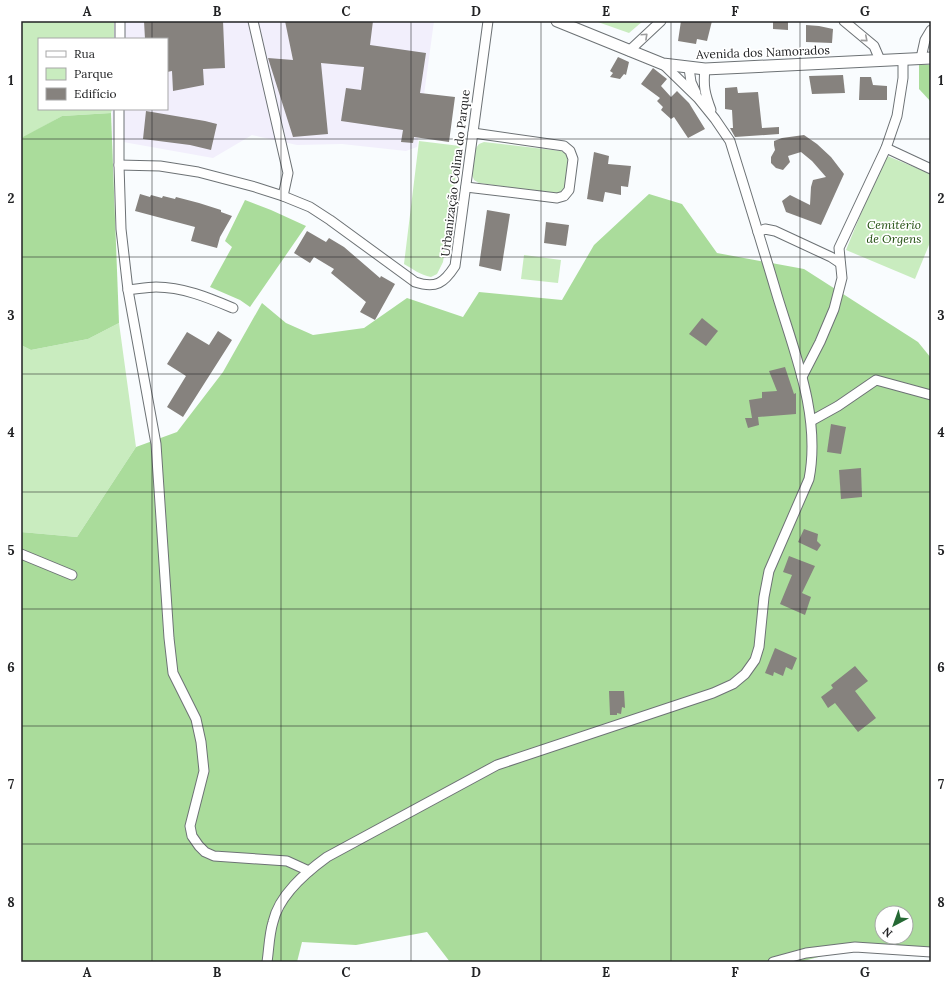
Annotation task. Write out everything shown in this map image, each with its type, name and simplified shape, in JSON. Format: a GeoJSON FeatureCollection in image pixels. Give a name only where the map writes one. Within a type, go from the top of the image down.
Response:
{"type":"FeatureCollection","features":[{"type":"Feature","properties":{"kind":"street"},"geometry":{"type":"LineString","coordinates":[[120,21],[120,38]]}},
{"type":"Feature","properties":{"kind":"street"},"geometry":{"type":"LineString","coordinates":[[253,21],[288,173],[282,196]]}},
{"type":"Feature","properties":{"kind":"street","name":"Urbanização Colina do Parque"},"geometry":{"type":"LineString","coordinates":[[119,165],[160,166],[198,172],[256,187],[282,196],[310,207],[320,213],[415,282],[426,285],[443,281],[455,266],[488,21]]}},
{"type":"Feature","properties":{"kind":"street","name":"Avenida dos Namorados"},"geometry":{"type":"LineString","coordinates":[[557,21],[663,64],[689,68],[705,69],[926,58]]}},
{"type":"Feature","properties":{"kind":"street"},"geometry":{"type":"LineString","coordinates":[[629,51],[661,21]]}},
{"type":"Feature","properties":{"kind":"street"},"geometry":{"type":"LineString","coordinates":[[844,21],[874,46],[880,60]]}},
{"type":"Feature","properties":{"kind":"street"},"geometry":{"type":"LineString","coordinates":[[926,58],[925,40],[931,30]]}},
{"type":"Feature","properties":{"kind":"street"},"geometry":{"type":"LineString","coordinates":[[802,377],[820,342],[834,309],[842,278],[839,248],[886,148],[897,116],[903,78],[903,59]]}},
{"type":"Feature","properties":{"kind":"street"},"geometry":{"type":"LineString","coordinates":[[267,962],[273,921],[284,899],[308,871],[327,857],[497,766],[713,693],[733,684],[745,674],[755,660],[759,647],[764,597],[769,571],[809,479],[812,467],[811,421],[802,377],[730,142],[715,119],[698,98],[663,64]]}},
{"type":"Feature","properties":{"kind":"street"},"geometry":{"type":"LineString","coordinates":[[689,68],[691,82],[698,98]]}},
{"type":"Feature","properties":{"kind":"street"},"geometry":{"type":"LineString","coordinates":[[705,69],[704,94],[715,119]]}},
{"type":"Feature","properties":{"kind":"street"},"geometry":{"type":"LineString","coordinates":[[120,110],[119,165],[121,229],[128,290],[156,444],[169,638],[173,673],[196,719],[202,742],[204,771],[190,826],[192,836],[199,846],[214,856],[287,861],[308,871]]}},
{"type":"Feature","properties":{"kind":"street"},"geometry":{"type":"LineString","coordinates":[[466,187],[556,198],[564,196],[569,190],[573,160],[570,151],[564,146],[473,133]]}},
{"type":"Feature","properties":{"kind":"street"},"geometry":{"type":"LineString","coordinates":[[886,148],[931,169]]}},
{"type":"Feature","properties":{"kind":"street"},"geometry":{"type":"LineString","coordinates":[[758,232],[765,229],[775,231],[831,257],[840,263]]}},
{"type":"Feature","properties":{"kind":"street"},"geometry":{"type":"LineString","coordinates":[[128,290],[156,287],[179,290],[209,297],[233,308]]}},
{"type":"Feature","properties":{"kind":"street"},"geometry":{"type":"LineString","coordinates":[[811,421],[838,406],[876,380],[931,395]]}},
{"type":"Feature","properties":{"kind":"street"},"geometry":{"type":"LineString","coordinates":[[21,554],[72,575]]}},
{"type":"Feature","properties":{"kind":"street"},"geometry":{"type":"LineString","coordinates":[[773,962],[806,953],[855,947],[931,952]]}},
{"type":"Feature","properties":{"kind":"shaded area"},"geometry":{"type":"Polygon","coordinates":[[[114,21],[434,21],[417,147],[406,151],[342,144],[297,145],[252,135],[213,158],[112,140],[112,110],[168,110],[168,38],[114,38],[114,21]]]}},
{"type":"Feature","properties":{"kind":"green space"},"geometry":{"type":"Polygon","coordinates":[[[21,21],[114,21],[114,38],[38,38],[38,110],[112,110],[111,113],[62,116],[21,139],[21,21]]]}},
{"type":"Feature","properties":{"kind":"green space"},"geometry":{"type":"Polygon","coordinates":[[[595,21],[643,21],[629,33],[595,21]]]}},
{"type":"Feature","properties":{"kind":"green space"},"geometry":{"type":"Polygon","coordinates":[[[919,64],[931,65],[931,102],[919,89],[919,64]]]}},
{"type":"Feature","properties":{"kind":"green space"},"geometry":{"type":"Polygon","coordinates":[[[111,113],[119,323],[88,339],[31,350],[21,345],[21,139],[62,116],[111,113]]]}},
{"type":"Feature","properties":{"kind":"green space"},"geometry":{"type":"Polygon","coordinates":[[[419,141],[460,146],[443,262],[437,274],[431,277],[404,264],[419,141]]]}},
{"type":"Feature","properties":{"kind":"green space"},"geometry":{"type":"Polygon","coordinates":[[[484,142],[561,151],[567,154],[568,171],[565,187],[557,194],[479,183],[474,180],[472,175],[476,148],[479,144],[484,142]]]}},
{"type":"Feature","properties":{"kind":"green space","name":"Cemitério de Orgens"},"geometry":{"type":"Polygon","coordinates":[[[885,155],[931,174],[931,240],[915,279],[846,250],[885,155]]]}},
{"type":"Feature","properties":{"kind":"green space"},"geometry":{"type":"Polygon","coordinates":[[[649,194],[682,204],[717,253],[804,269],[918,342],[931,358],[931,957],[855,947],[800,962],[450,962],[427,932],[356,945],[302,942],[297,962],[21,962],[21,532],[77,537],[136,447],[177,432],[223,372],[262,303],[286,323],[313,335],[364,328],[407,298],[463,317],[479,292],[562,300],[594,245],[649,194]]]}},
{"type":"Feature","properties":{"kind":"green space"},"geometry":{"type":"Polygon","coordinates":[[[245,200],[306,226],[250,307],[240,300],[210,287],[232,247],[225,241],[245,200]]]}},
{"type":"Feature","properties":{"kind":"green space"},"geometry":{"type":"Polygon","coordinates":[[[524,255],[561,260],[558,283],[521,279],[524,255]]]}},
{"type":"Feature","properties":{"kind":"green space"},"geometry":{"type":"Polygon","coordinates":[[[119,323],[136,447],[77,537],[21,532],[21,345],[31,350],[88,339],[119,323]]]}},
{"type":"Feature","properties":{"kind":"building"},"geometry":{"type":"Polygon","coordinates":[[[144,21],[223,21],[225,68],[203,69],[204,85],[173,91],[172,71],[168,72],[168,38],[145,38],[144,21]]]}},
{"type":"Feature","properties":{"kind":"building"},"geometry":{"type":"Polygon","coordinates":[[[285,21],[373,21],[370,45],[426,53],[420,93],[455,97],[449,142],[414,137],[413,143],[401,142],[403,130],[341,121],[346,88],[361,90],[364,67],[321,63],[328,134],[293,137],[268,58],[293,60],[285,21]]]}},
{"type":"Feature","properties":{"kind":"building"},"geometry":{"type":"Polygon","coordinates":[[[681,21],[712,21],[707,41],[697,39],[696,44],[678,41],[681,21]]]}},
{"type":"Feature","properties":{"kind":"building"},"geometry":{"type":"Polygon","coordinates":[[[773,21],[788,21],[788,30],[773,29],[773,21]]]}},
{"type":"Feature","properties":{"kind":"building"},"geometry":{"type":"Polygon","coordinates":[[[806,25],[833,29],[832,43],[806,42],[806,25]]]}},
{"type":"Feature","properties":{"kind":"building"},"geometry":{"type":"Polygon","coordinates":[[[618,57],[629,62],[626,75],[624,74],[620,79],[610,77],[613,73],[610,71],[618,57]]]}},
{"type":"Feature","properties":{"kind":"building"},"geometry":{"type":"Polygon","coordinates":[[[653,68],[667,79],[661,86],[671,97],[677,91],[689,103],[705,129],[688,138],[674,117],[671,119],[661,110],[663,107],[657,101],[660,98],[641,84],[653,68]]]}},
{"type":"Feature","properties":{"kind":"building"},"geometry":{"type":"Polygon","coordinates":[[[843,75],[845,93],[812,94],[809,76],[843,75]]]}},
{"type":"Feature","properties":{"kind":"building"},"geometry":{"type":"Polygon","coordinates":[[[860,77],[871,77],[873,85],[887,86],[887,100],[859,100],[860,77]]]}},
{"type":"Feature","properties":{"kind":"building"},"geometry":{"type":"Polygon","coordinates":[[[737,87],[738,93],[758,92],[762,128],[779,127],[779,134],[735,137],[730,128],[733,128],[732,110],[725,109],[725,88],[737,87]]]}},
{"type":"Feature","properties":{"kind":"building"},"geometry":{"type":"Polygon","coordinates":[[[146,111],[217,124],[211,150],[190,145],[143,139],[146,111]]]}},
{"type":"Feature","properties":{"kind":"building"},"geometry":{"type":"Polygon","coordinates":[[[804,135],[817,144],[831,157],[844,174],[821,225],[786,212],[782,201],[790,195],[810,205],[813,180],[826,177],[812,161],[801,152],[788,156],[790,162],[783,170],[776,168],[771,163],[771,157],[775,150],[774,141],[782,138],[804,135]]]}},
{"type":"Feature","properties":{"kind":"building"},"geometry":{"type":"Polygon","coordinates":[[[594,152],[609,156],[608,164],[631,166],[628,187],[621,186],[621,195],[605,192],[603,202],[587,199],[594,152]]]}},
{"type":"Feature","properties":{"kind":"building"},"geometry":{"type":"Polygon","coordinates":[[[140,194],[162,198],[163,196],[175,199],[176,197],[221,210],[221,212],[232,216],[220,237],[217,248],[191,241],[195,227],[135,211],[140,194]]]}},
{"type":"Feature","properties":{"kind":"building"},"geometry":{"type":"Polygon","coordinates":[[[487,210],[510,214],[501,271],[479,266],[487,210]]]}},
{"type":"Feature","properties":{"kind":"building"},"geometry":{"type":"Polygon","coordinates":[[[546,222],[569,225],[566,246],[544,243],[546,222]]]}},
{"type":"Feature","properties":{"kind":"building"},"geometry":{"type":"Polygon","coordinates":[[[307,231],[326,242],[329,238],[344,247],[380,278],[381,276],[395,284],[375,320],[360,312],[366,302],[331,273],[334,269],[314,257],[310,263],[294,253],[307,231]]]}},
{"type":"Feature","properties":{"kind":"building"},"geometry":{"type":"Polygon","coordinates":[[[702,318],[718,331],[706,346],[689,334],[702,318]]]}},
{"type":"Feature","properties":{"kind":"building"},"geometry":{"type":"Polygon","coordinates":[[[218,331],[232,340],[183,417],[167,407],[186,376],[167,364],[187,332],[209,345],[218,331]]]}},
{"type":"Feature","properties":{"kind":"building"},"geometry":{"type":"Polygon","coordinates":[[[785,367],[794,394],[796,393],[796,414],[758,417],[759,425],[748,428],[745,418],[752,418],[749,400],[762,398],[762,392],[777,391],[769,371],[785,367]]]}},
{"type":"Feature","properties":{"kind":"building"},"geometry":{"type":"Polygon","coordinates":[[[831,424],[846,427],[841,454],[827,452],[831,424]]]}},
{"type":"Feature","properties":{"kind":"building"},"geometry":{"type":"Polygon","coordinates":[[[861,468],[862,497],[841,499],[839,470],[861,468]]]}},
{"type":"Feature","properties":{"kind":"building"},"geometry":{"type":"Polygon","coordinates":[[[804,529],[818,534],[817,541],[821,545],[817,551],[798,542],[804,529]]]}},
{"type":"Feature","properties":{"kind":"building"},"geometry":{"type":"Polygon","coordinates":[[[789,556],[815,566],[802,593],[811,597],[805,615],[780,604],[792,575],[783,572],[789,556]]]}},
{"type":"Feature","properties":{"kind":"building"},"geometry":{"type":"Polygon","coordinates":[[[775,648],[797,658],[792,670],[786,667],[783,676],[774,672],[773,676],[765,673],[775,648]]]}},
{"type":"Feature","properties":{"kind":"building"},"geometry":{"type":"Polygon","coordinates":[[[855,666],[868,681],[855,691],[876,718],[858,732],[835,703],[828,708],[821,697],[833,688],[831,685],[855,666]]]}},
{"type":"Feature","properties":{"kind":"building"},"geometry":{"type":"Polygon","coordinates":[[[609,691],[624,691],[625,708],[622,707],[621,714],[617,713],[617,715],[610,715],[609,691]]]}}]}
